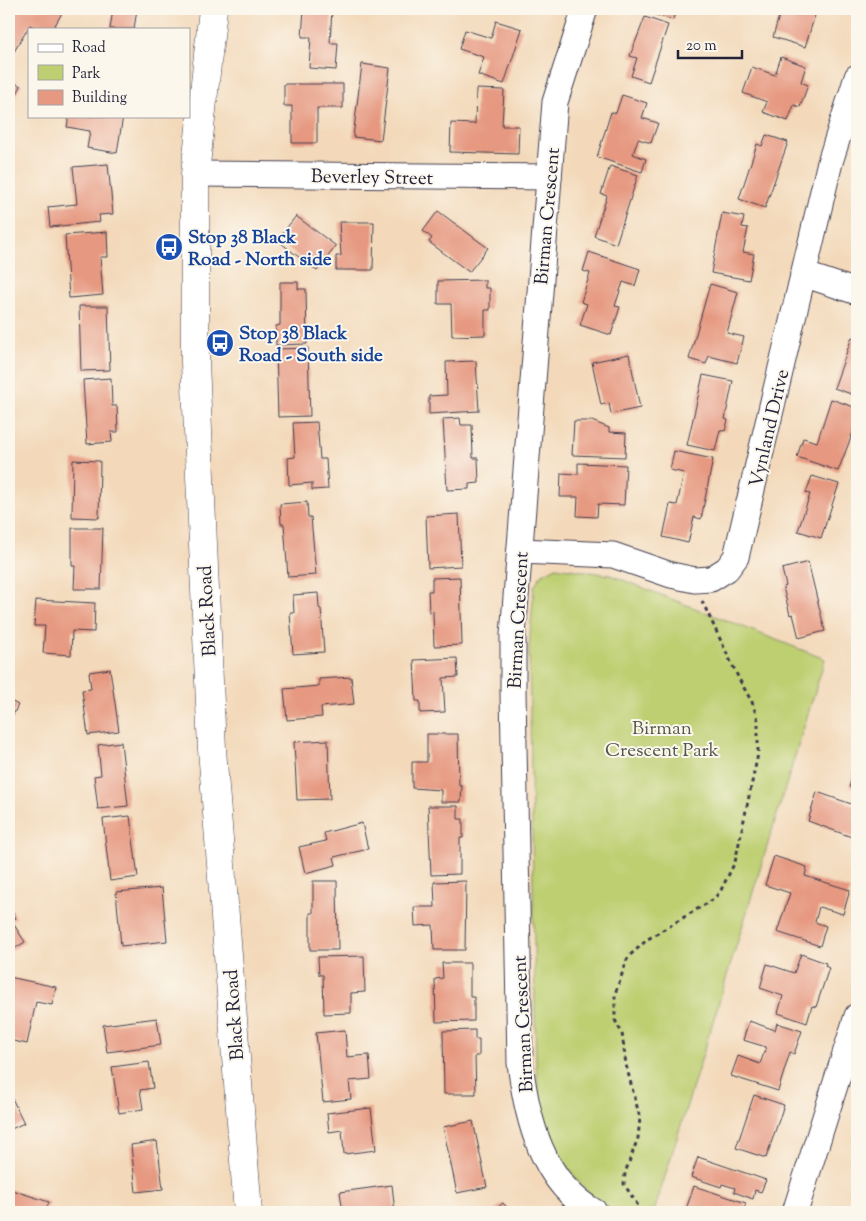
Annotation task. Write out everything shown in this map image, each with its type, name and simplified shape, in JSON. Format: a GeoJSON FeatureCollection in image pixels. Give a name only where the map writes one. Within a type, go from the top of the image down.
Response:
{"type":"FeatureCollection","features":[{"type":"Feature","properties":{"kind":"main road","name":"Black Road"},"geometry":{"type":"LineString","coordinates":[[213,9],[195,174],[195,362],[212,749],[248,1212]]}},
{"type":"Feature","properties":{"kind":"street","name":"Birman Crescent"},"geometry":{"type":"LineString","coordinates":[[585,9],[555,102],[513,635],[513,692],[520,1063],[525,1098],[532,1128],[554,1175],[571,1194],[595,1212]]}},
{"type":"Feature","properties":{"kind":"street","name":"Vynland Drive"},"geometry":{"type":"LineString","coordinates":[[520,551],[613,555],[671,575],[695,580],[711,579],[727,569],[736,556],[830,162],[857,77]]}},
{"type":"Feature","properties":{"kind":"street","name":"Beverley Street"},"geometry":{"type":"LineString","coordinates":[[195,174],[549,177]]}},
{"type":"Feature","properties":{"kind":"street"},"geometry":{"type":"LineString","coordinates":[[804,274],[857,292]]}},
{"type":"Feature","properties":{"kind":"street"},"geometry":{"type":"LineString","coordinates":[[795,1212],[857,1016]]}},
{"type":"Feature","properties":{"kind":"path"},"geometry":{"type":"LineString","coordinates":[[642,1212],[624,1184],[625,1173],[638,1138],[640,1118],[626,1065],[622,1034],[615,1020],[615,994],[628,957],[648,939],[714,898],[721,890],[735,862],[758,754],[758,720],[752,702],[739,679],[700,595],[695,580]]}},
{"type":"Feature","properties":{"kind":"green space","name":"Birman Crescent Park"},"geometry":{"type":"Polygon","coordinates":[[[556,567],[610,575],[825,659],[654,1212],[627,1213],[608,1207],[582,1186],[561,1157],[553,1141],[540,1100],[536,1065],[529,648],[534,587],[541,575],[556,567]]]}},
{"type":"Feature","properties":{"kind":"building"},"geometry":{"type":"Polygon","coordinates":[[[9,9],[59,9],[63,11],[54,28],[35,28],[30,25],[9,60],[9,9]]]}},
{"type":"Feature","properties":{"kind":"building"},"geometry":{"type":"Polygon","coordinates":[[[113,9],[137,9],[134,28],[110,28],[113,9]]]}},
{"type":"Feature","properties":{"kind":"building"},"geometry":{"type":"Polygon","coordinates":[[[304,9],[332,9],[330,43],[338,43],[336,70],[309,68],[311,37],[302,37],[304,9]]]}},
{"type":"Feature","properties":{"kind":"building"},"geometry":{"type":"Polygon","coordinates":[[[637,9],[676,9],[673,20],[637,9]]]}},
{"type":"Feature","properties":{"kind":"building"},"geometry":{"type":"Polygon","coordinates":[[[781,9],[790,12],[791,9],[817,9],[805,47],[773,37],[781,9]]]}},
{"type":"Feature","properties":{"kind":"building"},"geometry":{"type":"Polygon","coordinates":[[[645,17],[668,25],[649,82],[631,76],[637,58],[630,56],[645,17]]]}},
{"type":"Feature","properties":{"kind":"building"},"geometry":{"type":"Polygon","coordinates":[[[496,21],[522,29],[504,84],[478,75],[484,57],[459,49],[465,30],[491,38],[496,21]]]}},
{"type":"Feature","properties":{"kind":"building"},"geometry":{"type":"Polygon","coordinates":[[[781,57],[806,66],[801,82],[808,85],[800,107],[794,105],[788,121],[763,112],[767,102],[743,93],[752,67],[775,75],[781,57]]]}},
{"type":"Feature","properties":{"kind":"building"},"geometry":{"type":"Polygon","coordinates":[[[362,64],[390,68],[381,140],[353,137],[362,64]]]}},
{"type":"Feature","properties":{"kind":"building"},"geometry":{"type":"Polygon","coordinates":[[[9,80],[21,86],[9,109],[9,80]]]}},
{"type":"Feature","properties":{"kind":"building"},"geometry":{"type":"Polygon","coordinates":[[[284,84],[343,84],[343,108],[317,108],[317,143],[292,143],[292,106],[284,106],[284,84]]]}},
{"type":"Feature","properties":{"kind":"building"},"geometry":{"type":"Polygon","coordinates":[[[476,89],[504,90],[502,126],[519,126],[518,154],[450,152],[451,123],[475,124],[476,89]]]}},
{"type":"Feature","properties":{"kind":"building"},"geometry":{"type":"Polygon","coordinates":[[[622,95],[647,103],[642,118],[658,123],[651,143],[638,139],[633,154],[646,159],[642,172],[597,157],[611,112],[616,113],[622,95]]]}},
{"type":"Feature","properties":{"kind":"building"},"geometry":{"type":"Polygon","coordinates":[[[69,118],[123,118],[117,153],[87,148],[90,131],[67,127],[69,118]]]}},
{"type":"Feature","properties":{"kind":"building"},"geometry":{"type":"Polygon","coordinates":[[[766,135],[788,142],[765,208],[739,199],[757,144],[762,146],[766,135]]]}},
{"type":"Feature","properties":{"kind":"building"},"geometry":{"type":"Polygon","coordinates":[[[108,164],[113,214],[99,215],[100,222],[50,227],[48,207],[77,204],[73,167],[108,164]]]}},
{"type":"Feature","properties":{"kind":"building"},"geometry":{"type":"Polygon","coordinates":[[[610,166],[638,175],[616,244],[594,236],[607,196],[601,194],[610,166]]]}},
{"type":"Feature","properties":{"kind":"building"},"geometry":{"type":"Polygon","coordinates":[[[438,211],[488,248],[469,272],[429,242],[432,238],[423,231],[438,211]]]}},
{"type":"Feature","properties":{"kind":"building"},"geometry":{"type":"Polygon","coordinates":[[[722,213],[744,217],[742,227],[748,228],[743,252],[754,254],[749,280],[711,273],[722,213]]]}},
{"type":"Feature","properties":{"kind":"building"},"geometry":{"type":"Polygon","coordinates":[[[296,216],[336,246],[317,271],[277,240],[296,216]]]}},
{"type":"Feature","properties":{"kind":"building"},"geometry":{"type":"Polygon","coordinates":[[[339,222],[374,222],[373,270],[336,270],[336,256],[341,256],[339,222]]]}},
{"type":"Feature","properties":{"kind":"building"},"geometry":{"type":"Polygon","coordinates":[[[107,232],[108,257],[100,257],[103,295],[69,298],[65,235],[107,232]]]}},
{"type":"Feature","properties":{"kind":"building"},"geometry":{"type":"Polygon","coordinates":[[[589,252],[640,269],[635,286],[623,282],[615,306],[620,307],[611,335],[580,325],[587,304],[581,302],[590,273],[583,271],[589,252]]]}},
{"type":"Feature","properties":{"kind":"building"},"geometry":{"type":"Polygon","coordinates":[[[485,280],[485,288],[490,288],[490,310],[485,310],[485,335],[452,336],[451,304],[438,304],[438,281],[485,280]]]}},
{"type":"Feature","properties":{"kind":"building"},"geometry":{"type":"Polygon","coordinates":[[[280,282],[298,282],[298,289],[306,289],[307,344],[276,345],[276,326],[280,325],[280,282]]]}},
{"type":"Feature","properties":{"kind":"building"},"geometry":{"type":"Polygon","coordinates":[[[710,284],[738,292],[727,333],[744,337],[737,363],[709,356],[706,364],[689,359],[710,284]]]}},
{"type":"Feature","properties":{"kind":"building"},"geometry":{"type":"Polygon","coordinates":[[[79,306],[108,306],[110,370],[81,371],[79,306]]]}},
{"type":"Feature","properties":{"kind":"building"},"geometry":{"type":"Polygon","coordinates":[[[852,337],[857,339],[857,396],[834,388],[852,337]]]}},
{"type":"Feature","properties":{"kind":"building"},"geometry":{"type":"Polygon","coordinates":[[[308,348],[310,416],[278,417],[276,349],[308,348]]]}},
{"type":"Feature","properties":{"kind":"building"},"geometry":{"type":"Polygon","coordinates":[[[629,354],[640,408],[611,414],[609,403],[601,405],[592,362],[629,354]]]}},
{"type":"Feature","properties":{"kind":"building"},"geometry":{"type":"Polygon","coordinates":[[[476,361],[479,411],[429,414],[429,396],[447,395],[446,362],[476,361]]]}},
{"type":"Feature","properties":{"kind":"building"},"geometry":{"type":"Polygon","coordinates":[[[703,375],[733,381],[725,419],[728,420],[725,431],[720,430],[715,451],[687,445],[703,375]]]}},
{"type":"Feature","properties":{"kind":"building"},"geometry":{"type":"Polygon","coordinates":[[[111,378],[112,406],[117,406],[118,432],[111,432],[112,442],[87,444],[83,380],[111,378]]]}},
{"type":"Feature","properties":{"kind":"building"},"geometry":{"type":"Polygon","coordinates":[[[831,399],[857,408],[857,422],[838,471],[797,457],[803,438],[817,442],[831,399]]]}},
{"type":"Feature","properties":{"kind":"building"},"geometry":{"type":"Polygon","coordinates":[[[460,418],[461,425],[472,425],[473,458],[478,458],[479,483],[469,484],[469,489],[447,490],[443,419],[460,418]]]}},
{"type":"Feature","properties":{"kind":"building"},"geometry":{"type":"Polygon","coordinates":[[[574,421],[592,421],[609,428],[609,432],[626,433],[625,457],[572,455],[574,421]]]}},
{"type":"Feature","properties":{"kind":"building"},"geometry":{"type":"Polygon","coordinates":[[[317,422],[320,459],[326,459],[328,489],[312,490],[312,483],[289,485],[288,458],[295,457],[293,423],[317,422]]]}},
{"type":"Feature","properties":{"kind":"building"},"geometry":{"type":"Polygon","coordinates":[[[674,451],[713,459],[701,519],[694,517],[688,543],[663,537],[670,504],[677,505],[684,473],[670,470],[674,451]]]}},
{"type":"Feature","properties":{"kind":"building"},"geometry":{"type":"Polygon","coordinates":[[[73,460],[100,461],[99,518],[72,517],[73,460]]]}},
{"type":"Feature","properties":{"kind":"building"},"geometry":{"type":"Polygon","coordinates":[[[578,463],[626,465],[624,505],[598,504],[597,517],[577,516],[578,497],[560,497],[561,473],[578,474],[578,463]]]}},
{"type":"Feature","properties":{"kind":"building"},"geometry":{"type":"Polygon","coordinates":[[[812,476],[839,484],[821,538],[798,531],[810,494],[806,493],[812,476]]]}},
{"type":"Feature","properties":{"kind":"building"},"geometry":{"type":"Polygon","coordinates":[[[307,502],[308,517],[311,517],[316,575],[288,577],[284,524],[281,524],[280,504],[307,502]]]}},
{"type":"Feature","properties":{"kind":"building"},"geometry":{"type":"Polygon","coordinates":[[[459,514],[461,566],[428,568],[426,516],[459,514]]]}},
{"type":"Feature","properties":{"kind":"building"},"geometry":{"type":"Polygon","coordinates":[[[72,528],[103,528],[101,589],[74,589],[75,566],[72,566],[72,528]]]}},
{"type":"Feature","properties":{"kind":"building"},"geometry":{"type":"Polygon","coordinates":[[[808,562],[825,631],[799,638],[793,614],[790,615],[783,587],[786,586],[782,569],[808,562]]]}},
{"type":"Feature","properties":{"kind":"building"},"geometry":{"type":"Polygon","coordinates":[[[460,577],[462,645],[434,646],[433,611],[429,612],[428,591],[432,591],[432,578],[460,577]]]}},
{"type":"Feature","properties":{"kind":"building"},"geometry":{"type":"Polygon","coordinates":[[[318,593],[324,652],[293,654],[290,613],[294,613],[293,595],[318,593]]]}},
{"type":"Feature","properties":{"kind":"building"},"geometry":{"type":"Polygon","coordinates":[[[36,600],[95,603],[94,632],[72,631],[71,655],[43,653],[45,626],[34,626],[36,600]]]}},
{"type":"Feature","properties":{"kind":"building"},"geometry":{"type":"Polygon","coordinates":[[[457,658],[458,677],[443,678],[445,712],[420,713],[420,701],[416,701],[414,660],[457,658]]]}},
{"type":"Feature","properties":{"kind":"building"},"geometry":{"type":"Polygon","coordinates":[[[110,669],[119,731],[88,735],[82,690],[91,689],[89,672],[110,669]]]}},
{"type":"Feature","properties":{"kind":"building"},"geometry":{"type":"Polygon","coordinates":[[[351,677],[354,704],[321,707],[322,717],[287,720],[284,689],[319,686],[319,679],[351,677]]]}},
{"type":"Feature","properties":{"kind":"building"},"geometry":{"type":"Polygon","coordinates":[[[9,700],[18,705],[9,723],[9,700]]]}},
{"type":"Feature","properties":{"kind":"building"},"geometry":{"type":"Polygon","coordinates":[[[427,734],[458,734],[459,786],[462,786],[461,802],[441,802],[441,790],[412,788],[412,762],[427,762],[427,734]]]}},
{"type":"Feature","properties":{"kind":"building"},"geometry":{"type":"Polygon","coordinates":[[[328,740],[330,799],[297,800],[294,742],[328,740]]]}},
{"type":"Feature","properties":{"kind":"building"},"geometry":{"type":"Polygon","coordinates":[[[121,742],[128,806],[98,809],[94,776],[101,775],[98,745],[121,742]]]}},
{"type":"Feature","properties":{"kind":"building"},"geometry":{"type":"Polygon","coordinates":[[[857,763],[857,789],[849,787],[857,763]]]}},
{"type":"Feature","properties":{"kind":"building"},"geometry":{"type":"Polygon","coordinates":[[[817,792],[857,806],[857,839],[808,821],[817,792]]]}},
{"type":"Feature","properties":{"kind":"building"},"geometry":{"type":"Polygon","coordinates":[[[428,806],[458,806],[458,819],[463,819],[463,838],[460,838],[460,874],[431,875],[428,806]]]}},
{"type":"Feature","properties":{"kind":"building"},"geometry":{"type":"Polygon","coordinates":[[[130,816],[138,877],[110,881],[103,819],[130,816]]]}},
{"type":"Feature","properties":{"kind":"building"},"geometry":{"type":"Polygon","coordinates":[[[362,823],[368,849],[334,857],[336,865],[305,873],[299,847],[326,841],[324,833],[362,823]]]}},
{"type":"Feature","properties":{"kind":"building"},"geometry":{"type":"Polygon","coordinates":[[[774,856],[807,867],[805,876],[850,890],[843,914],[819,907],[815,922],[826,926],[820,946],[777,932],[790,893],[765,885],[774,856]]]}},
{"type":"Feature","properties":{"kind":"building"},"geometry":{"type":"Polygon","coordinates":[[[313,881],[337,881],[338,950],[310,950],[310,913],[313,913],[313,881]]]}},
{"type":"Feature","properties":{"kind":"building"},"geometry":{"type":"Polygon","coordinates":[[[466,881],[465,950],[434,950],[433,925],[415,926],[414,907],[435,907],[434,882],[466,881]]]}},
{"type":"Feature","properties":{"kind":"building"},"geometry":{"type":"Polygon","coordinates":[[[162,888],[167,941],[121,946],[116,892],[162,888]]]}},
{"type":"Feature","properties":{"kind":"building"},"geometry":{"type":"Polygon","coordinates":[[[9,906],[16,918],[11,920],[25,942],[9,952],[9,906]]]}},
{"type":"Feature","properties":{"kind":"building"},"geometry":{"type":"Polygon","coordinates":[[[801,954],[826,963],[825,966],[829,968],[816,1007],[812,1006],[807,1023],[778,1013],[783,996],[760,988],[767,964],[794,973],[801,954]]]}},
{"type":"Feature","properties":{"kind":"building"},"geometry":{"type":"Polygon","coordinates":[[[364,956],[365,992],[351,993],[351,1013],[324,1014],[323,975],[319,975],[318,957],[364,956]]]}},
{"type":"Feature","properties":{"kind":"building"},"geometry":{"type":"Polygon","coordinates":[[[442,963],[470,963],[470,997],[474,997],[474,1021],[436,1022],[435,979],[443,978],[442,963]]]}},
{"type":"Feature","properties":{"kind":"building"},"geometry":{"type":"Polygon","coordinates":[[[9,977],[56,987],[52,1005],[36,1002],[27,1044],[9,1040],[9,977]]]}},
{"type":"Feature","properties":{"kind":"building"},"geometry":{"type":"Polygon","coordinates":[[[157,1018],[161,1045],[107,1052],[103,1025],[157,1018]]]}},
{"type":"Feature","properties":{"kind":"building"},"geometry":{"type":"Polygon","coordinates":[[[749,1021],[775,1030],[777,1023],[802,1031],[794,1054],[790,1052],[778,1091],[731,1076],[738,1056],[760,1064],[766,1047],[743,1040],[749,1021]]]}},
{"type":"Feature","properties":{"kind":"building"},"geometry":{"type":"Polygon","coordinates":[[[345,1030],[347,1057],[369,1055],[371,1079],[349,1081],[351,1099],[323,1102],[316,1033],[345,1030]]]}},
{"type":"Feature","properties":{"kind":"building"},"geometry":{"type":"Polygon","coordinates":[[[475,1030],[475,1039],[479,1039],[479,1056],[475,1056],[476,1094],[444,1094],[443,1031],[475,1030]]]}},
{"type":"Feature","properties":{"kind":"building"},"geometry":{"type":"Polygon","coordinates":[[[149,1062],[153,1088],[140,1090],[143,1109],[119,1113],[112,1067],[149,1062]]]}},
{"type":"Feature","properties":{"kind":"building"},"geometry":{"type":"Polygon","coordinates":[[[9,1092],[24,1123],[9,1130],[9,1092]]]}},
{"type":"Feature","properties":{"kind":"building"},"geometry":{"type":"Polygon","coordinates":[[[754,1095],[784,1105],[766,1158],[736,1148],[754,1095]]]}},
{"type":"Feature","properties":{"kind":"building"},"geometry":{"type":"Polygon","coordinates":[[[371,1108],[376,1150],[344,1154],[342,1130],[329,1132],[327,1113],[371,1108]]]}},
{"type":"Feature","properties":{"kind":"building"},"geometry":{"type":"Polygon","coordinates":[[[473,1121],[487,1187],[457,1193],[443,1127],[473,1121]]]}},
{"type":"Feature","properties":{"kind":"building"},"geometry":{"type":"Polygon","coordinates":[[[157,1141],[163,1189],[136,1192],[131,1145],[157,1141]]]}},
{"type":"Feature","properties":{"kind":"building"},"geometry":{"type":"Polygon","coordinates":[[[698,1157],[766,1180],[761,1192],[755,1190],[753,1199],[734,1192],[735,1188],[722,1184],[721,1187],[691,1177],[698,1157]]]}},
{"type":"Feature","properties":{"kind":"building"},"geometry":{"type":"Polygon","coordinates":[[[392,1185],[395,1212],[343,1212],[340,1192],[392,1185]]]}},
{"type":"Feature","properties":{"kind":"building"},"geometry":{"type":"Polygon","coordinates":[[[694,1186],[746,1203],[743,1212],[685,1212],[694,1186]]]}},
{"type":"Feature","properties":{"kind":"building"},"geometry":{"type":"Polygon","coordinates":[[[9,1189],[49,1202],[45,1212],[9,1212],[9,1189]]]}},
{"type":"Feature","properties":{"kind":"building"},"geometry":{"type":"Polygon","coordinates":[[[503,1203],[511,1212],[493,1212],[503,1203]]]}},
{"type":"Feature","properties":{"kind":"place","name":"Stop 38 Black Road - North side"},"geometry":{"type":"Point","coordinates":[169,247]}},
{"type":"Feature","properties":{"kind":"place","name":"Stop 38 Black Road - South side"},"geometry":{"type":"Point","coordinates":[220,343]}}]}
